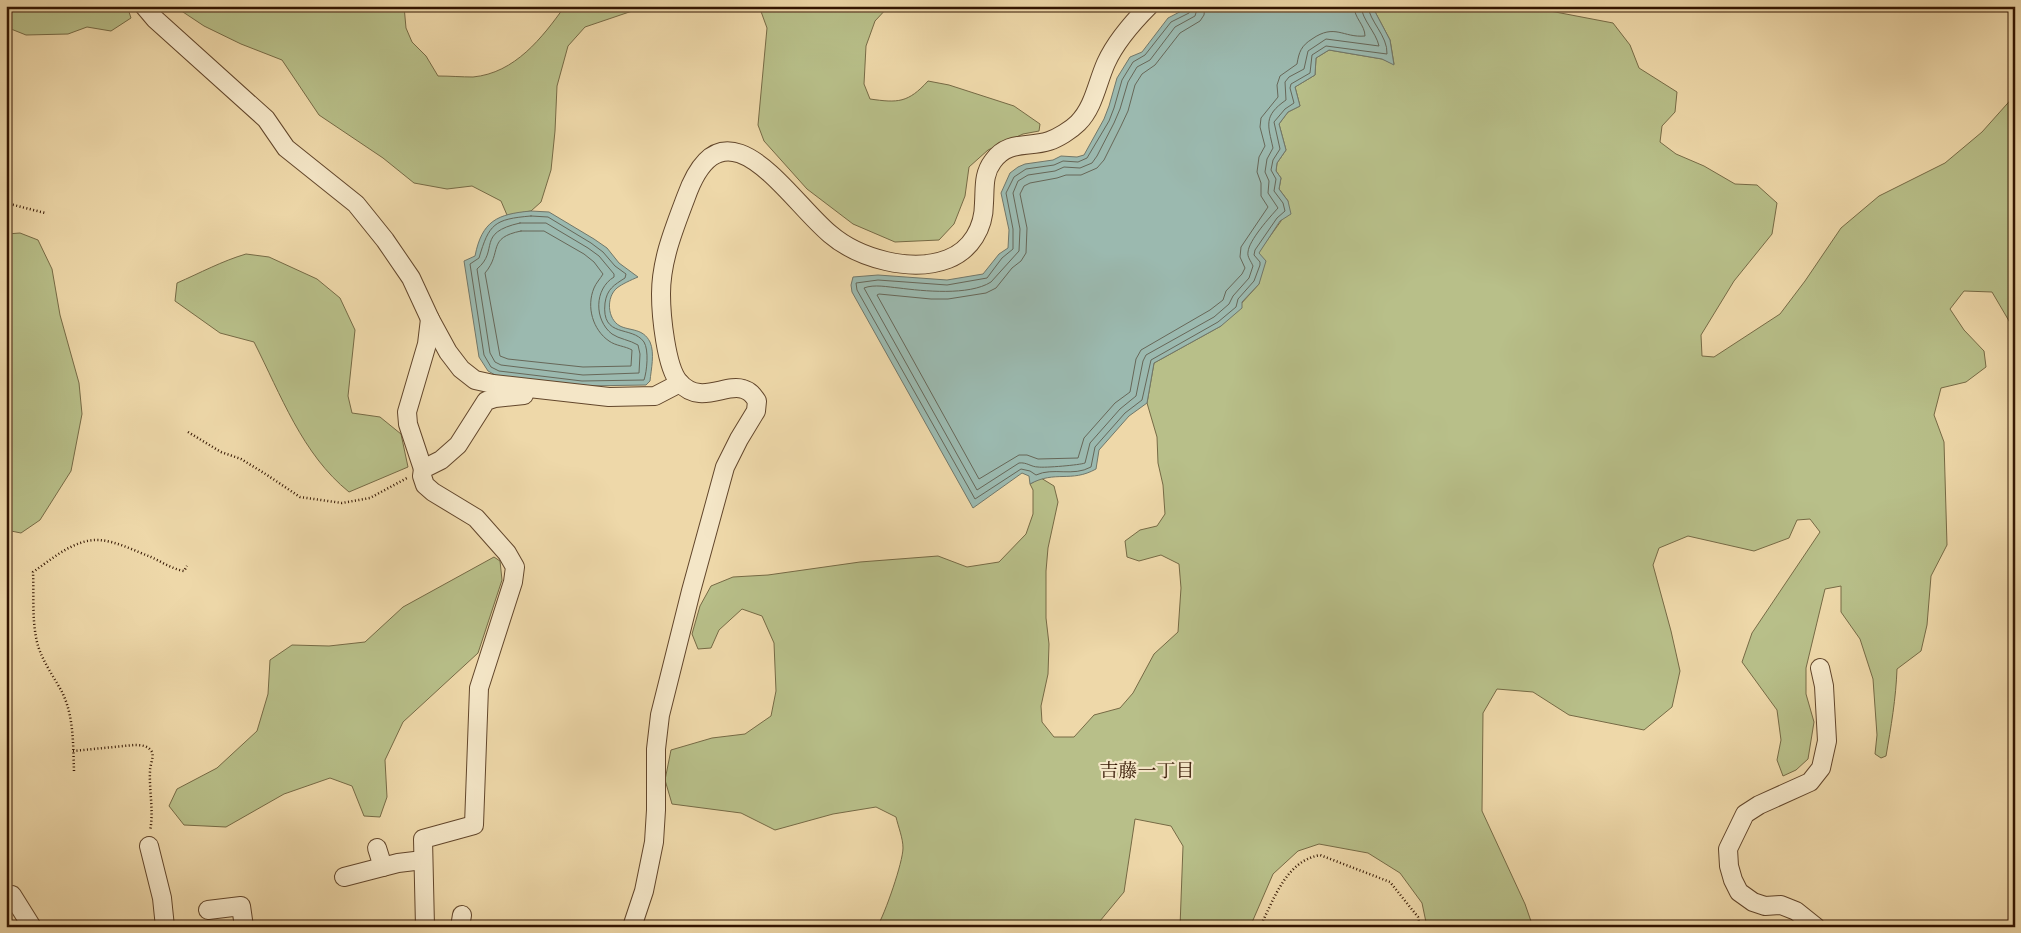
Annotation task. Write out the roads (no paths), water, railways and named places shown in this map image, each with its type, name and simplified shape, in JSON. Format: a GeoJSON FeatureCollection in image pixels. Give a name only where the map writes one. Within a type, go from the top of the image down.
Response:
{"type":"FeatureCollection","features":[{"type":"Feature","properties":{"kind":"street"},"geometry":{"type":"LineString","coordinates":[[144,6],[155,19],[266,119],[286,148],[356,204],[385,240],[411,278],[448,352],[461,369],[475,380],[493,384],[609,397],[655,396],[680,383]]}},
{"type":"Feature","properties":{"kind":"street"},"geometry":{"type":"LineString","coordinates":[[632,927],[644,891],[654,842],[656,749],[660,715],[725,467],[738,439],[756,411],[757,400],[751,392],[741,388],[704,394],[690,390],[680,383],[674,372],[662,318],[663,270],[667,250],[692,178],[708,158],[721,152],[734,152],[748,156],[759,163],[831,235],[858,252],[901,263],[933,264],[946,260],[968,247],[977,234],[982,220],[986,175],[992,162],[1002,151],[1018,144],[1049,141],[1077,124],[1086,112],[1114,47],[1149,6]]}},
{"type":"Feature","properties":{"kind":"street"},"geometry":{"type":"LineString","coordinates":[[424,927],[423,839],[474,826],[479,688],[513,582],[515,567],[507,553],[476,518],[433,492],[425,485],[422,476],[423,469],[408,424],[407,412],[427,344],[430,319]]}},
{"type":"Feature","properties":{"kind":"street"},"geometry":{"type":"LineString","coordinates":[[423,469],[441,460],[458,445],[486,401],[495,398],[536,394],[543,389]]}},
{"type":"Feature","properties":{"kind":"street"},"geometry":{"type":"LineString","coordinates":[[1816,927],[1796,911],[1781,906],[1765,906],[1753,902],[1739,892],[1729,866],[1728,849],[1745,814],[1759,805],[1810,782],[1821,768],[1827,742],[1824,686],[1820,668]]}},
{"type":"Feature","properties":{"kind":"street"},"geometry":{"type":"LineString","coordinates":[[149,846],[162,898],[164,927]]}},
{"type":"Feature","properties":{"kind":"street"},"geometry":{"type":"LineString","coordinates":[[377,848],[383,867]]}},
{"type":"Feature","properties":{"kind":"street"},"geometry":{"type":"LineString","coordinates":[[344,877],[383,867],[423,860]]}},
{"type":"Feature","properties":{"kind":"street"},"geometry":{"type":"LineString","coordinates":[[12,895],[14,913],[32,927]]}},
{"type":"Feature","properties":{"kind":"street"},"geometry":{"type":"LineString","coordinates":[[208,910],[241,906],[244,927]]}},
{"type":"Feature","properties":{"kind":"water"},"geometry":{"type":"Polygon","coordinates":[[[1191,6],[1372,6],[1390,40],[1394,65],[1382,59],[1329,50],[1316,58],[1315,75],[1295,87],[1300,106],[1288,112],[1279,124],[1286,150],[1277,163],[1276,171],[1281,178],[1279,189],[1288,201],[1291,214],[1280,221],[1259,253],[1266,261],[1259,284],[1242,302],[1242,308],[1221,326],[1154,363],[1147,403],[1129,416],[1099,450],[1096,469],[1079,475],[1047,478],[1030,484],[1029,476],[1022,473],[973,508],[852,292],[853,277],[878,275],[947,280],[983,274],[999,254],[1008,248],[1009,230],[1001,193],[1010,173],[1025,164],[1053,160],[1061,156],[1077,157],[1084,155],[1104,119],[1117,78],[1130,57],[1142,52],[1168,18],[1191,6]]]}},
{"type":"Feature","properties":{"kind":"water"},"geometry":{"type":"Polygon","coordinates":[[[531,211],[549,212],[594,239],[607,248],[619,263],[638,277],[613,292],[610,302],[610,313],[620,326],[644,334],[650,342],[652,362],[650,381],[646,385],[582,386],[497,376],[488,371],[479,357],[464,261],[475,256],[482,235],[493,222],[509,214],[531,211]]]}},
{"type":"Feature","properties":{"kind":"district","name":"吉藤一丁目"},"geometry":{"type":"Point","coordinates":[1147,772]}}]}
